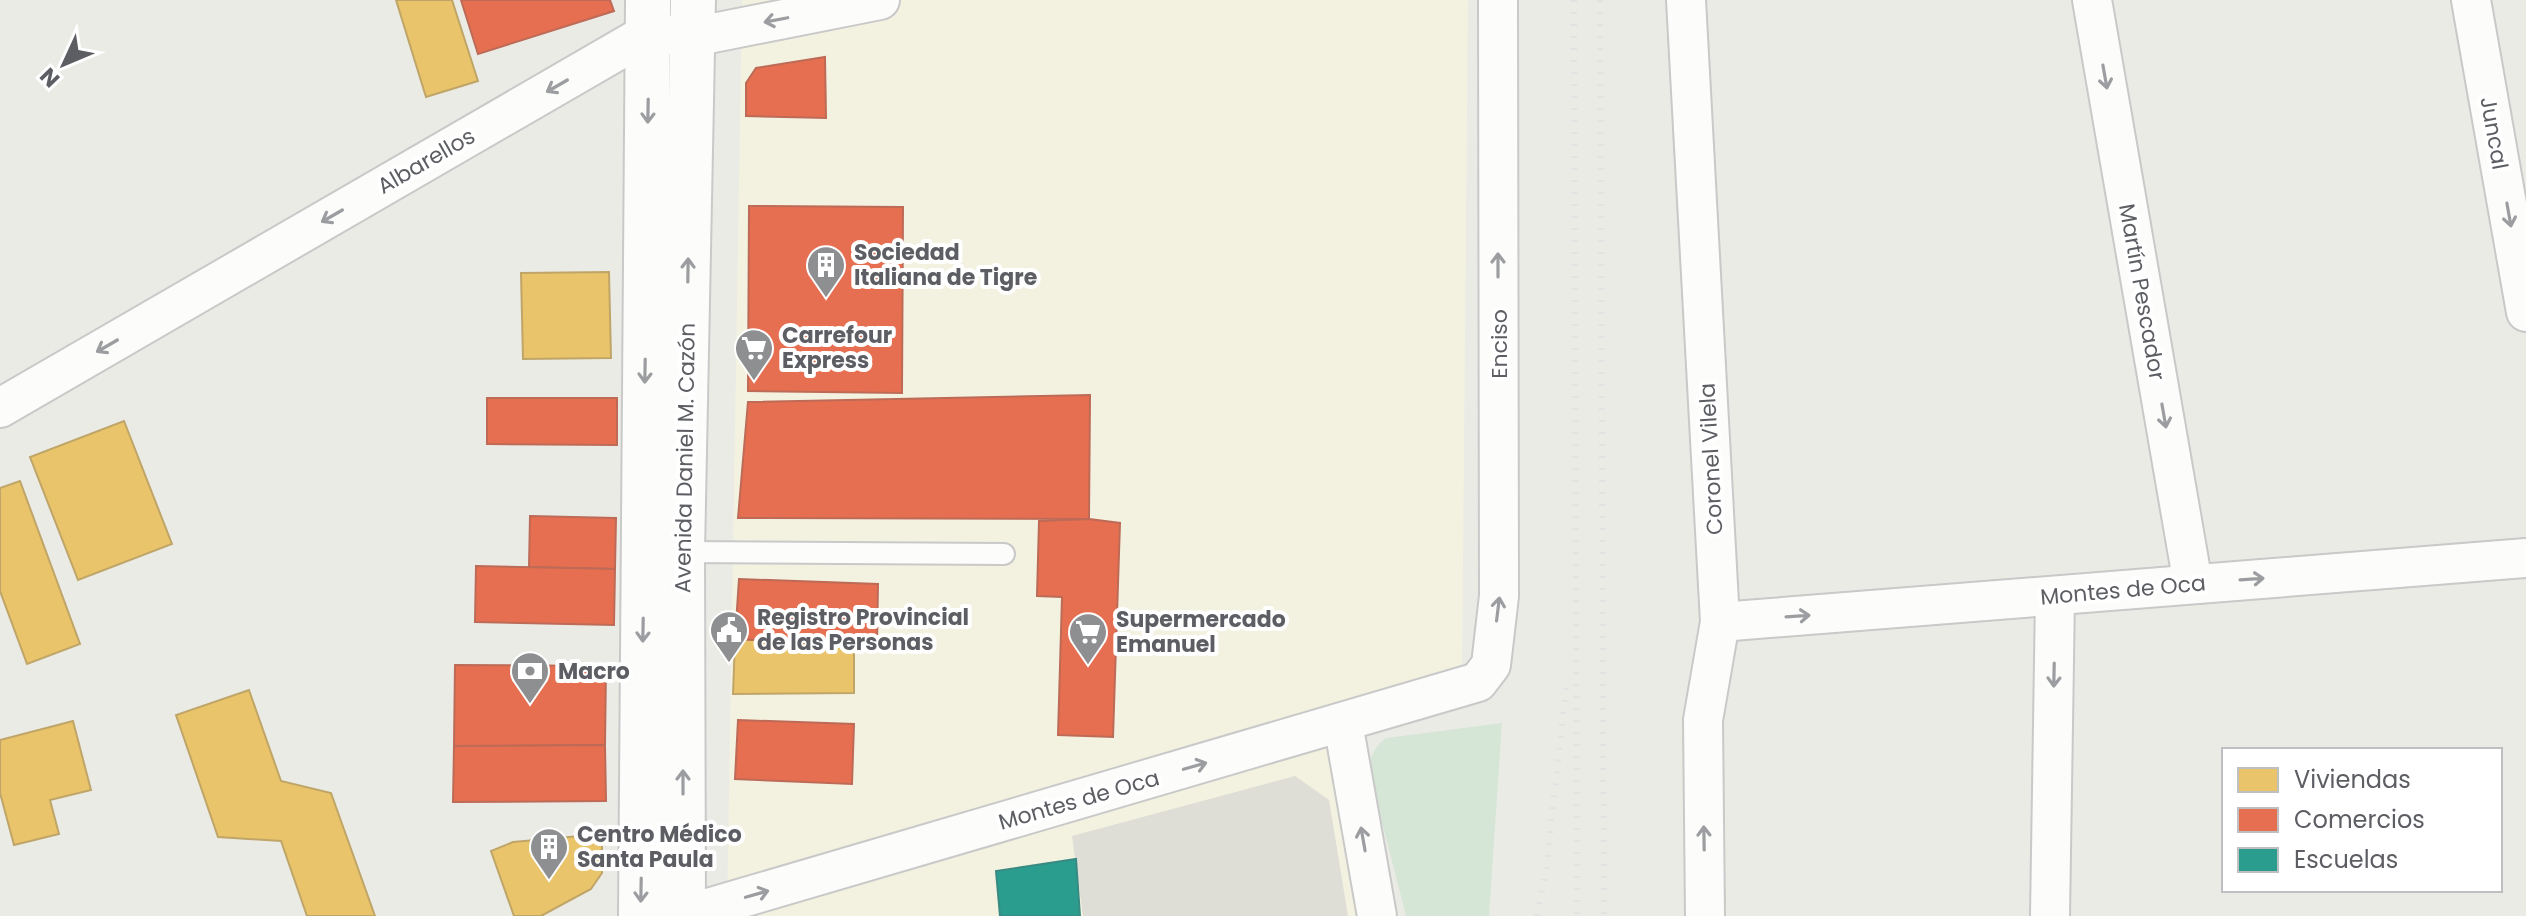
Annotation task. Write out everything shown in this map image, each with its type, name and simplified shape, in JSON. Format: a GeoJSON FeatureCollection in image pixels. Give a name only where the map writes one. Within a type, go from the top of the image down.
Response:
{"type":"FeatureCollection","features":[{"type":"Feature","properties":{"kind":"main road","name":"Avenida Daniel M. Cazón"},"geometry":{"type":"LineString","coordinates":[[641,916],[648,16]]}},
{"type":"Feature","properties":{"kind":"main road","name":"Avenida Daniel M. Cazón"},"geometry":{"type":"LineString","coordinates":[[682,916],[682,552],[693,18]]}},
{"type":"Feature","properties":{"kind":"street"},"geometry":{"type":"LineString","coordinates":[[648,16],[693,18],[880,0]]}},
{"type":"Feature","properties":{"kind":"street","name":"Enciso"},"geometry":{"type":"LineString","coordinates":[[1478,682],[1491,665],[1499,596],[1498,0]]}},
{"type":"Feature","properties":{"kind":"street","name":"Coronel Vilela"},"geometry":{"type":"LineString","coordinates":[[1686,0],[1720,622],[1703,720],[1705,916]]}},
{"type":"Feature","properties":{"kind":"street","name":"Martín Pescador"},"geometry":{"type":"LineString","coordinates":[[2092,0],[2193,584]]}},
{"type":"Feature","properties":{"kind":"street","name":"Juncal"},"geometry":{"type":"LineString","coordinates":[[2471,0],[2526,312]]}},
{"type":"Feature","properties":{"kind":"street","name":"Albarellos"},"geometry":{"type":"LineString","coordinates":[[0,408],[648,16]]}},
{"type":"Feature","properties":{"kind":"street","name":"Montes de Oca"},"geometry":{"type":"LineString","coordinates":[[1720,622],[2526,558]]}},
{"type":"Feature","properties":{"kind":"street"},"geometry":{"type":"LineString","coordinates":[[2050,916],[2055,597]]}},
{"type":"Feature","properties":{"kind":"street","name":"Montes de Oca"},"geometry":{"type":"LineString","coordinates":[[682,916],[1478,682]]}},
{"type":"Feature","properties":{"kind":"street"},"geometry":{"type":"LineString","coordinates":[[1343,723],[1377,916]]}},
{"type":"Feature","properties":{"kind":"lane"},"geometry":{"type":"LineString","coordinates":[[682,552],[1004,554]]}},
{"type":"Feature","properties":{"kind":"shaded area"},"geometry":{"type":"Polygon","coordinates":[[[742,0],[1468,0],[1462,672],[1321,713],[1362,916],[727,916],[742,0]]]}},
{"type":"Feature","properties":{"kind":"shaded area"},"geometry":{"type":"Polygon","coordinates":[[[1502,723],[1489,916],[1406,916],[1369,772],[1373,752],[1386,738],[1502,723]]]}},
{"type":"Feature","properties":{"kind":"shaded area"},"geometry":{"type":"Polygon","coordinates":[[[1295,776],[1329,800],[1348,916],[1083,916],[1072,836],[1295,776]]]}},
{"type":"Feature","properties":{"kind":"building: Viviendas"},"geometry":{"type":"Polygon","coordinates":[[[396,0],[452,0],[478,81],[426,97],[396,0]]]}},
{"type":"Feature","properties":{"kind":"building: Viviendas"},"geometry":{"type":"Polygon","coordinates":[[[609,272],[611,358],[523,359],[521,273],[609,272]]]}},
{"type":"Feature","properties":{"kind":"building: Viviendas"},"geometry":{"type":"Polygon","coordinates":[[[124,421],[172,544],[78,580],[30,457],[124,421]]]}},
{"type":"Feature","properties":{"kind":"building: Viviendas"},"geometry":{"type":"Polygon","coordinates":[[[20,481],[80,644],[27,664],[0,591],[0,488],[20,481]]]}},
{"type":"Feature","properties":{"kind":"building: Viviendas"},"geometry":{"type":"Polygon","coordinates":[[[735,639],[854,645],[854,693],[733,694],[735,639]]]}},
{"type":"Feature","properties":{"kind":"building: Viviendas"},"geometry":{"type":"Polygon","coordinates":[[[249,690],[281,781],[331,793],[375,916],[307,916],[281,841],[218,837],[176,715],[249,690]]]}},
{"type":"Feature","properties":{"kind":"building: Viviendas"},"geometry":{"type":"Polygon","coordinates":[[[73,721],[91,790],[50,800],[59,834],[14,845],[0,793],[0,740],[73,721]]]}},
{"type":"Feature","properties":{"kind":"building: Viviendas","name":"Centro Médico Santa Paula"},"geometry":{"type":"Polygon","coordinates":[[[602,834],[602,873],[591,889],[541,916],[514,916],[491,851],[513,842],[602,834]]]}},
{"type":"Feature","properties":{"kind":"building: Comercios"},"geometry":{"type":"Polygon","coordinates":[[[461,0],[610,0],[614,11],[478,54],[461,0]]]}},
{"type":"Feature","properties":{"kind":"building: Comercios"},"geometry":{"type":"Polygon","coordinates":[[[825,57],[826,118],[746,116],[746,83],[756,68],[825,57]]]}},
{"type":"Feature","properties":{"kind":"building: Comercios","name":"Sociedad Italiana de Tigre"},"geometry":{"type":"Polygon","coordinates":[[[749,206],[903,207],[902,393],[748,391],[749,206]]]}},
{"type":"Feature","properties":{"kind":"building: Comercios"},"geometry":{"type":"Polygon","coordinates":[[[1090,395],[1089,519],[738,518],[748,402],[1090,395]]]}},
{"type":"Feature","properties":{"kind":"building: Comercios"},"geometry":{"type":"Polygon","coordinates":[[[487,398],[617,398],[617,445],[487,444],[487,398]]]}},
{"type":"Feature","properties":{"kind":"building: Comercios"},"geometry":{"type":"Polygon","coordinates":[[[530,516],[616,518],[615,569],[529,567],[530,516]]]}},
{"type":"Feature","properties":{"kind":"building: Comercios","name":"Supermercado Emanuel"},"geometry":{"type":"Polygon","coordinates":[[[1089,519],[1120,523],[1113,737],[1058,735],[1062,597],[1037,596],[1039,521],[1089,519]]]}},
{"type":"Feature","properties":{"kind":"building: Comercios"},"geometry":{"type":"Polygon","coordinates":[[[476,566],[615,569],[614,625],[475,622],[476,566]]]}},
{"type":"Feature","properties":{"kind":"building: Comercios"},"geometry":{"type":"Polygon","coordinates":[[[739,579],[878,584],[877,643],[854,645],[735,639],[739,579]]]}},
{"type":"Feature","properties":{"kind":"building: Comercios","name":"Macro"},"geometry":{"type":"Polygon","coordinates":[[[455,665],[606,666],[605,745],[454,746],[455,665]]]}},
{"type":"Feature","properties":{"kind":"building: Comercios"},"geometry":{"type":"Polygon","coordinates":[[[738,720],[854,724],[852,784],[735,779],[738,720]]]}},
{"type":"Feature","properties":{"kind":"building: Comercios"},"geometry":{"type":"Polygon","coordinates":[[[605,745],[606,801],[453,802],[454,746],[605,745]]]}},
{"type":"Feature","properties":{"kind":"building: Escuelas"},"geometry":{"type":"Polygon","coordinates":[[[1076,859],[1080,916],[1000,916],[996,871],[1076,859]]]}},
{"type":"Feature","properties":{"kind":"railway"},"geometry":{"type":"LineString","coordinates":[[1574,0],[1577,916]]}},
{"type":"Feature","properties":{"kind":"railway"},"geometry":{"type":"LineString","coordinates":[[1600,0],[1604,916]]}},
{"type":"Feature","properties":{"kind":"railway"},"geometry":{"type":"LineString","coordinates":[[1537,916],[1546,870],[1567,678]]}},
{"type":"Feature","properties":{"kind":"place","name":"Sociedad Italiana de Tigre"},"geometry":{"type":"Point","coordinates":[826,299]}},
{"type":"Feature","properties":{"kind":"place","name":"Carrefour Express"},"geometry":{"type":"Point","coordinates":[754,382]}},
{"type":"Feature","properties":{"kind":"place","name":"Registro Provincial de las Personas"},"geometry":{"type":"Point","coordinates":[729,664]}},
{"type":"Feature","properties":{"kind":"place","name":"Supermercado Emanuel"},"geometry":{"type":"Point","coordinates":[1088,666]}},
{"type":"Feature","properties":{"kind":"place","name":"Macro"},"geometry":{"type":"Point","coordinates":[530,705]}},
{"type":"Feature","properties":{"kind":"place","name":"Centro Médico Santa Paula"},"geometry":{"type":"Point","coordinates":[549,881]}}]}
